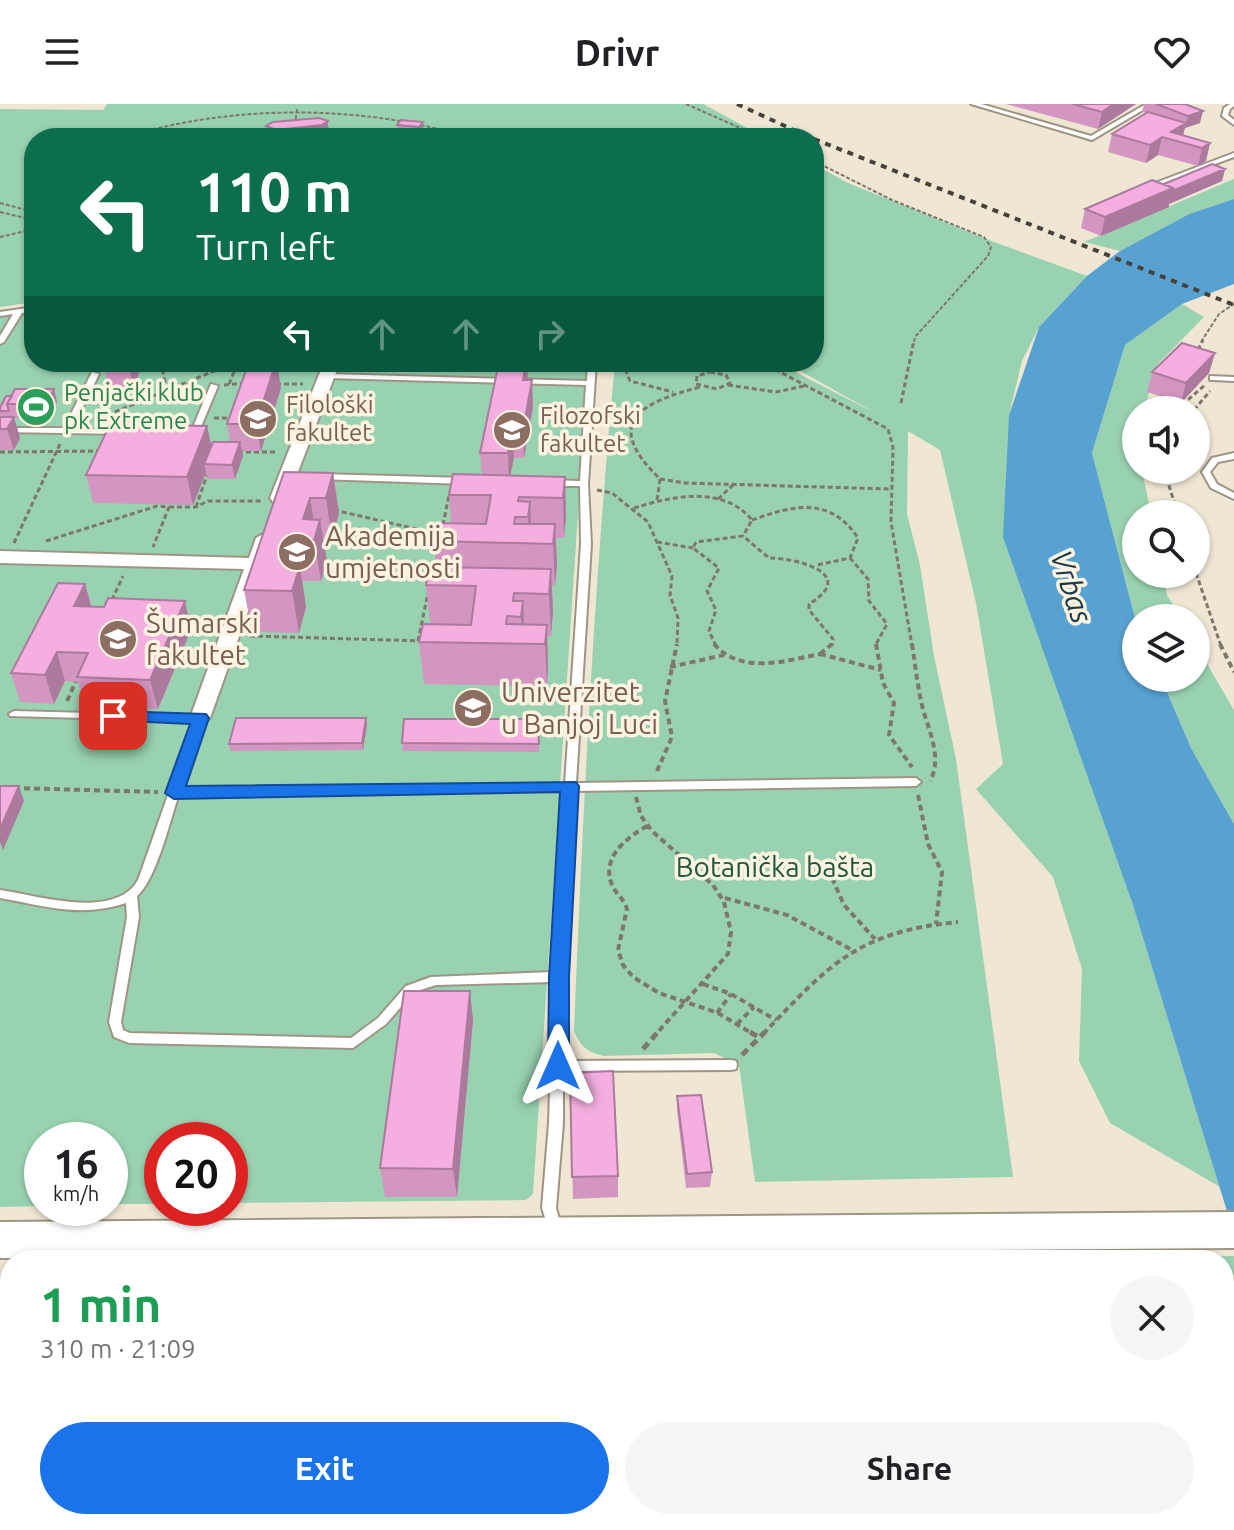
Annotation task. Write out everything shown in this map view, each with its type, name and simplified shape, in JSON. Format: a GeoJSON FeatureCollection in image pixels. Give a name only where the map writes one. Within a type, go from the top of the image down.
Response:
{"type":"FeatureCollection","features":[{"type":"Feature","properties":{"kind":"street"},"geometry":{"type":"LineString","coordinates":[[200,718],[227,636],[328,374]]}},
{"type":"Feature","properties":{"kind":"street"},"geometry":{"type":"LineString","coordinates":[[6,556],[256,564]]}},
{"type":"Feature","properties":{"kind":"street"},"geometry":{"type":"LineString","coordinates":[[0,1240],[454,1249],[1234,1230]]}},
{"type":"Feature","properties":{"kind":"lane"},"geometry":{"type":"LineString","coordinates":[[974,104],[1092,138],[1150,104]]}},
{"type":"Feature","properties":{"kind":"lane"},"geometry":{"type":"LineString","coordinates":[[1234,104],[1227,108],[1225,116],[1234,123]]}},
{"type":"Feature","properties":{"kind":"lane"},"geometry":{"type":"LineString","coordinates":[[1143,188],[1234,155]]}},
{"type":"Feature","properties":{"kind":"lane"},"geometry":{"type":"LineString","coordinates":[[0,314],[24,310]]}},
{"type":"Feature","properties":{"kind":"lane"},"geometry":{"type":"LineString","coordinates":[[0,342],[19,311]]}},
{"type":"Feature","properties":{"kind":"lane"},"geometry":{"type":"LineString","coordinates":[[566,1248],[549,1208],[558,1066],[559,977],[586,544],[585,486],[591,372]]}},
{"type":"Feature","properties":{"kind":"lane"},"geometry":{"type":"LineString","coordinates":[[67,431],[95,374]]}},
{"type":"Feature","properties":{"kind":"lane"},"geometry":{"type":"LineString","coordinates":[[328,374],[590,383]]}},
{"type":"Feature","properties":{"kind":"lane"},"geometry":{"type":"LineString","coordinates":[[1213,378],[1234,379]]}},
{"type":"Feature","properties":{"kind":"lane"},"geometry":{"type":"LineString","coordinates":[[174,432],[196,429],[214,386]]}},
{"type":"Feature","properties":{"kind":"lane"},"geometry":{"type":"LineString","coordinates":[[0,430],[128,432]]}},
{"type":"Feature","properties":{"kind":"lane"},"geometry":{"type":"LineString","coordinates":[[1234,456],[1215,460],[1206,472],[1214,486],[1234,496]]}},
{"type":"Feature","properties":{"kind":"lane"},"geometry":{"type":"LineString","coordinates":[[287,477],[482,481]]}},
{"type":"Feature","properties":{"kind":"lane"},"geometry":{"type":"LineString","coordinates":[[540,483],[585,486]]}},
{"type":"Feature","properties":{"kind":"lane"},"geometry":{"type":"LineString","coordinates":[[0,894],[90,906],[118,902],[138,889],[148,869],[200,718],[14,714]]}},
{"type":"Feature","properties":{"kind":"lane"},"geometry":{"type":"LineString","coordinates":[[174,793],[916,782]]}},
{"type":"Feature","properties":{"kind":"lane"},"geometry":{"type":"LineString","coordinates":[[131,894],[133,917],[115,1022],[118,1033],[129,1038],[353,1043],[382,1021],[410,989],[435,980],[559,977]]}},
{"type":"Feature","properties":{"kind":"lane"},"geometry":{"type":"LineString","coordinates":[[558,1066],[731,1065]]}},
{"type":"Feature","properties":{"kind":"path"},"geometry":{"type":"LineString","coordinates":[[686,104],[740,128]]}},
{"type":"Feature","properties":{"kind":"path"},"geometry":{"type":"LineString","coordinates":[[295,126],[297,109]]}},
{"type":"Feature","properties":{"kind":"path"},"geometry":{"type":"LineString","coordinates":[[145,128],[182,118],[245,110],[297,109],[409,117],[448,128]]}},
{"type":"Feature","properties":{"kind":"path"},"geometry":{"type":"LineString","coordinates":[[274,128],[317,123],[329,128]]}},
{"type":"Feature","properties":{"kind":"path"},"geometry":{"type":"LineString","coordinates":[[824,166],[892,200],[984,237],[991,247],[988,256],[959,291],[915,337],[901,403]]}},
{"type":"Feature","properties":{"kind":"path"},"geometry":{"type":"LineString","coordinates":[[0,203],[24,210]]}},
{"type":"Feature","properties":{"kind":"path"},"geometry":{"type":"LineString","coordinates":[[6,214],[18,208]]}},
{"type":"Feature","properties":{"kind":"path"},"geometry":{"type":"LineString","coordinates":[[0,212],[24,218]]}},
{"type":"Feature","properties":{"kind":"path"},"geometry":{"type":"LineString","coordinates":[[0,237],[24,231]]}},
{"type":"Feature","properties":{"kind":"path"},"geometry":{"type":"LineString","coordinates":[[1207,396],[1213,378],[1198,351],[1199,344],[1216,327],[1219,314],[1234,304]]}},
{"type":"Feature","properties":{"kind":"path"},"geometry":{"type":"LineString","coordinates":[[163,372],[167,391]]}},
{"type":"Feature","properties":{"kind":"path"},"geometry":{"type":"LineString","coordinates":[[6,556],[67,431],[213,372]]}},
{"type":"Feature","properties":{"kind":"path"},"geometry":{"type":"LineString","coordinates":[[229,384],[233,372]]}},
{"type":"Feature","properties":{"kind":"path"},"geometry":{"type":"LineString","coordinates":[[626,372],[630,381],[675,393]]}},
{"type":"Feature","properties":{"kind":"path"},"geometry":{"type":"LineString","coordinates":[[700,387],[695,378],[705,372],[726,375],[730,381],[728,385]]}},
{"type":"Feature","properties":{"kind":"path"},"geometry":{"type":"LineString","coordinates":[[780,372],[888,429],[894,440],[889,489],[896,565],[916,659],[922,707],[934,750],[935,775],[932,781],[916,782]]}},
{"type":"Feature","properties":{"kind":"path"},"geometry":{"type":"LineString","coordinates":[[264,384],[328,374]]}},
{"type":"Feature","properties":{"kind":"path"},"geometry":{"type":"LineString","coordinates":[[1192,396],[1213,378]]}},
{"type":"Feature","properties":{"kind":"path"},"geometry":{"type":"LineString","coordinates":[[214,386],[250,384]]}},
{"type":"Feature","properties":{"kind":"path"},"geometry":{"type":"LineString","coordinates":[[806,386],[776,392],[728,385],[675,393],[650,403],[636,416],[630,438],[635,452],[660,479],[889,489]]}},
{"type":"Feature","properties":{"kind":"path"},"geometry":{"type":"LineString","coordinates":[[201,418],[237,418],[233,430]]}},
{"type":"Feature","properties":{"kind":"path"},"geometry":{"type":"LineString","coordinates":[[190,432],[215,452],[297,453]]}},
{"type":"Feature","properties":{"kind":"path"},"geometry":{"type":"LineString","coordinates":[[0,452],[116,450]]}},
{"type":"Feature","properties":{"kind":"path"},"geometry":{"type":"LineString","coordinates":[[196,507],[210,465]]}},
{"type":"Feature","properties":{"kind":"path"},"geometry":{"type":"LineString","coordinates":[[657,500],[660,479]]}},
{"type":"Feature","properties":{"kind":"path"},"geometry":{"type":"LineString","coordinates":[[328,510],[341,510],[441,534],[452,481]]}},
{"type":"Feature","properties":{"kind":"path"},"geometry":{"type":"LineString","coordinates":[[718,499],[734,484]]}},
{"type":"Feature","properties":{"kind":"path"},"geometry":{"type":"LineString","coordinates":[[585,486],[612,493],[648,522],[672,576],[670,595],[678,618],[679,636],[665,701],[672,737],[652,782],[636,785],[637,807],[647,826],[698,867],[725,898],[733,942],[728,954],[703,984],[628,1066]]}},
{"type":"Feature","properties":{"kind":"path"},"geometry":{"type":"LineString","coordinates":[[634,508],[657,500],[686,496],[718,499],[740,507],[752,520]]}},
{"type":"Feature","properties":{"kind":"path"},"geometry":{"type":"LineString","coordinates":[[6,556],[157,506],[196,507],[208,501],[275,511]]}},
{"type":"Feature","properties":{"kind":"path"},"geometry":{"type":"LineString","coordinates":[[108,610],[169,507]]}},
{"type":"Feature","properties":{"kind":"path"},"geometry":{"type":"LineString","coordinates":[[743,536],[752,520],[792,507],[833,512],[846,518],[858,538],[850,558]]}},
{"type":"Feature","properties":{"kind":"path"},"geometry":{"type":"LineString","coordinates":[[657,542],[693,548],[719,568],[707,591],[716,610],[709,631],[712,641],[724,655],[741,661],[773,664],[820,654],[832,646],[833,639],[809,610],[809,604],[828,587],[826,577],[815,566],[789,558],[769,558],[743,536],[711,538],[696,542],[693,548]]}},
{"type":"Feature","properties":{"kind":"path"},"geometry":{"type":"LineString","coordinates":[[850,558],[868,579],[869,601],[887,624],[875,646],[883,683],[894,703],[888,729],[890,739],[910,757],[922,825],[942,872],[936,924]]}},
{"type":"Feature","properties":{"kind":"path"},"geometry":{"type":"LineString","coordinates":[[815,566],[850,558]]}},
{"type":"Feature","properties":{"kind":"path"},"geometry":{"type":"LineString","coordinates":[[418,641],[431,580]]}},
{"type":"Feature","properties":{"kind":"path"},"geometry":{"type":"LineString","coordinates":[[1201,588],[1224,655],[1234,672]]}},
{"type":"Feature","properties":{"kind":"path"},"geometry":{"type":"LineString","coordinates":[[227,636],[438,642]]}},
{"type":"Feature","properties":{"kind":"path"},"geometry":{"type":"LineString","coordinates":[[820,654],[881,670]]}},
{"type":"Feature","properties":{"kind":"path"},"geometry":{"type":"LineString","coordinates":[[670,667],[724,655]]}},
{"type":"Feature","properties":{"kind":"path"},"geometry":{"type":"LineString","coordinates":[[61,715],[76,681]]}},
{"type":"Feature","properties":{"kind":"path"},"geometry":{"type":"LineString","coordinates":[[0,788],[174,793]]}},
{"type":"Feature","properties":{"kind":"path"},"geometry":{"type":"LineString","coordinates":[[647,826],[622,841],[612,860],[611,882],[626,904],[627,914],[620,928],[618,951],[628,969],[658,993],[717,1013],[760,1038]]}},
{"type":"Feature","properties":{"kind":"path"},"geometry":{"type":"LineString","coordinates":[[828,869],[844,905],[875,939]]}},
{"type":"Feature","properties":{"kind":"path"},"geometry":{"type":"LineString","coordinates":[[725,898],[787,915],[854,951]]}},
{"type":"Feature","properties":{"kind":"path"},"geometry":{"type":"LineString","coordinates":[[731,1065],[833,965],[854,951],[875,939],[936,924],[958,922]]}},
{"type":"Feature","properties":{"kind":"path"},"geometry":{"type":"LineString","coordinates":[[703,984],[731,994],[777,1021]]}},
{"type":"Feature","properties":{"kind":"path"},"geometry":{"type":"LineString","coordinates":[[717,1013],[731,994]]}},
{"type":"Feature","properties":{"kind":"path"},"geometry":{"type":"LineString","coordinates":[[737,1024],[754,1007]]}},
{"type":"Feature","properties":{"kind":"green space"},"geometry":{"type":"Polygon","coordinates":[[[107,104],[703,104],[747,128],[24,128],[24,303],[0,307],[0,109],[103,110],[107,104]]]}},
{"type":"Feature","properties":{"kind":"green space","name":"Botanička bašta"},"geometry":{"type":"Polygon","coordinates":[[[824,170],[848,183],[1087,276],[1039,327],[1022,361],[1009,415],[1132,902],[1220,1187],[1110,1123],[1079,1061],[1082,969],[1053,877],[976,789],[1003,764],[976,603],[940,450],[908,431],[907,514],[920,565],[934,656],[956,759],[1013,1177],[755,1182],[739,1065],[714,1053],[604,1056],[585,1048],[574,1031],[590,696],[614,372],[795,372],[877,414],[802,372],[824,372],[824,170]]]}},
{"type":"Feature","properties":{"kind":"green space"},"geometry":{"type":"Polygon","coordinates":[[[1234,179],[1234,199],[1189,214],[1120,251],[1084,242],[1234,179]]]}},
{"type":"Feature","properties":{"kind":"green space"},"geometry":{"type":"Polygon","coordinates":[[[1182,304],[1204,317],[1157,365],[1148,396],[1122,396],[1122,484],[1145,484],[1148,500],[1122,500],[1122,568],[1092,453],[1125,345],[1182,304]]]}},
{"type":"Feature","properties":{"kind":"green space"},"geometry":{"type":"Polygon","coordinates":[[[24,307],[24,372],[587,372],[533,1194],[526,1200],[248,1203],[248,1122],[144,1122],[144,1204],[128,1204],[128,1122],[24,1122],[24,1206],[0,1207],[0,310],[24,307]]]}},
{"type":"Feature","properties":{"kind":"green space"},"geometry":{"type":"Polygon","coordinates":[[[1127,588],[1166,588],[1172,604],[1131,604],[1127,588]]]}},
{"type":"Feature","properties":{"kind":"green space"},"geometry":{"type":"Polygon","coordinates":[[[1210,669],[1234,710],[1234,824],[1191,748],[1167,692],[1210,692],[1210,669]]]}},
{"type":"Feature","properties":{"kind":"water","name":"Vrbas"},"geometry":{"type":"Polygon","coordinates":[[[1234,199],[1234,284],[1182,304],[1125,345],[1092,453],[1122,568],[1122,588],[1127,588],[1131,604],[1122,604],[1122,692],[1167,692],[1191,748],[1234,824],[1234,1234],[1132,902],[1003,537],[1009,415],[1039,327],[1087,276],[1120,251],[1189,214],[1234,199]]]}},
{"type":"Feature","properties":{"kind":"building"},"geometry":{"type":"Polygon","coordinates":[[[1073,104],[1113,104],[1102,112],[1073,104]]]}},
{"type":"Feature","properties":{"kind":"building"},"geometry":{"type":"Polygon","coordinates":[[[1156,104],[1185,104],[1203,111],[1188,116],[1156,104]]]}},
{"type":"Feature","properties":{"kind":"building"},"geometry":{"type":"Polygon","coordinates":[[[1148,112],[1186,123],[1171,132],[1210,143],[1202,148],[1162,137],[1150,145],[1112,134],[1148,112]]]}},
{"type":"Feature","properties":{"kind":"building"},"geometry":{"type":"Polygon","coordinates":[[[319,118],[328,121],[322,125],[294,128],[266,126],[273,122],[319,118]]]}},
{"type":"Feature","properties":{"kind":"building"},"geometry":{"type":"Polygon","coordinates":[[[401,120],[423,122],[419,127],[397,125],[401,120]]]}},
{"type":"Feature","properties":{"kind":"building"},"geometry":{"type":"Polygon","coordinates":[[[1212,164],[1225,169],[1172,191],[1173,188],[1164,184],[1212,164]]]}},
{"type":"Feature","properties":{"kind":"building"},"geometry":{"type":"Polygon","coordinates":[[[1152,180],[1173,188],[1105,217],[1085,209],[1152,180]]]}},
{"type":"Feature","properties":{"kind":"building"},"geometry":{"type":"Polygon","coordinates":[[[1182,343],[1215,353],[1186,383],[1152,372],[1182,343]]]}},
{"type":"Feature","properties":{"kind":"building"},"geometry":{"type":"Polygon","coordinates":[[[245,372],[273,372],[256,424],[227,424],[245,372]]]}},
{"type":"Feature","properties":{"kind":"building"},"geometry":{"type":"Polygon","coordinates":[[[497,372],[524,372],[523,380],[532,380],[523,430],[512,430],[508,453],[480,453],[497,372]]]}},
{"type":"Feature","properties":{"kind":"building"},"geometry":{"type":"Polygon","coordinates":[[[15,389],[54,389],[46,404],[7,404],[15,389]]]}},
{"type":"Feature","properties":{"kind":"building"},"geometry":{"type":"Polygon","coordinates":[[[6,396],[12,396],[7,404],[9,411],[0,411],[0,408],[6,396]]]}},
{"type":"Feature","properties":{"kind":"building"},"geometry":{"type":"Polygon","coordinates":[[[0,417],[14,417],[7,429],[0,429],[0,417]]]}},
{"type":"Feature","properties":{"kind":"building"},"geometry":{"type":"Polygon","coordinates":[[[110,424],[207,426],[187,477],[86,475],[110,424]]]}},
{"type":"Feature","properties":{"kind":"building"},"geometry":{"type":"Polygon","coordinates":[[[213,442],[240,442],[232,465],[204,464],[213,442]]]}},
{"type":"Feature","properties":{"kind":"building"},"geometry":{"type":"Polygon","coordinates":[[[284,472],[333,473],[326,498],[310,498],[303,519],[320,520],[314,540],[292,539],[284,565],[300,566],[292,591],[244,590],[284,472]]]}},
{"type":"Feature","properties":{"kind":"building"},"geometry":{"type":"Polygon","coordinates":[[[453,474],[565,477],[563,498],[519,497],[518,501],[530,502],[528,517],[515,517],[514,524],[555,524],[553,544],[434,541],[438,523],[486,524],[491,495],[449,495],[453,474]]]}},
{"type":"Feature","properties":{"kind":"building"},"geometry":{"type":"Polygon","coordinates":[[[430,567],[551,569],[549,594],[514,593],[513,601],[523,601],[521,617],[507,616],[506,624],[547,625],[545,644],[419,642],[423,624],[471,625],[476,586],[426,585],[430,567]]]}},
{"type":"Feature","properties":{"kind":"building"},"geometry":{"type":"Polygon","coordinates":[[[58,583],[85,584],[74,606],[104,607],[108,598],[185,601],[150,680],[77,677],[88,653],[57,652],[45,675],[11,673],[58,583]]]}},
{"type":"Feature","properties":{"kind":"building"},"geometry":{"type":"Polygon","coordinates":[[[236,718],[366,718],[362,743],[229,744],[236,718]]]}},
{"type":"Feature","properties":{"kind":"building"},"geometry":{"type":"Polygon","coordinates":[[[404,719],[538,719],[539,744],[402,743],[404,719]]]}},
{"type":"Feature","properties":{"kind":"building"},"geometry":{"type":"Polygon","coordinates":[[[0,786],[19,786],[0,829],[0,786]]]}},
{"type":"Feature","properties":{"kind":"building"},"geometry":{"type":"Polygon","coordinates":[[[404,991],[470,991],[453,1169],[380,1168],[404,991]]]}},
{"type":"Feature","properties":{"kind":"building"},"geometry":{"type":"Polygon","coordinates":[[[613,1071],[618,1176],[572,1177],[570,1073],[613,1071]]]}},
{"type":"Feature","properties":{"kind":"building"},"geometry":{"type":"Polygon","coordinates":[[[701,1095],[712,1172],[687,1174],[677,1096],[701,1095]]]}},
{"type":"Feature","properties":{"kind":"railway"},"geometry":{"type":"LineString","coordinates":[[737,104],[789,128]]}},
{"type":"Feature","properties":{"kind":"railway"},"geometry":{"type":"LineString","coordinates":[[824,143],[1234,305]]}},
{"type":"Feature","properties":{"kind":"place","name":"Penjački klub pk Extreme"},"geometry":{"type":"Point","coordinates":[36,407]}},
{"type":"Feature","properties":{"kind":"place","name":"Filološki fakultet"},"geometry":{"type":"Point","coordinates":[258,419]}},
{"type":"Feature","properties":{"kind":"place","name":"Filozofski fakultet"},"geometry":{"type":"Point","coordinates":[512,430]}},
{"type":"Feature","properties":{"kind":"place","name":"Akademija umjetnosti"},"geometry":{"type":"Point","coordinates":[297,552]}},
{"type":"Feature","properties":{"kind":"place","name":"Šumarski fakultet"},"geometry":{"type":"Point","coordinates":[118,639]}},
{"type":"Feature","properties":{"kind":"place","name":"Univerzitet u Banjoj Luci"},"geometry":{"type":"Point","coordinates":[473,708]}},
{"type":"Feature","properties":{"kind":"route"},"geometry":{"type":"LineString","coordinates":[[113,716],[200,718],[174,793],[570,786],[559,977],[558,1066]]}}]}
